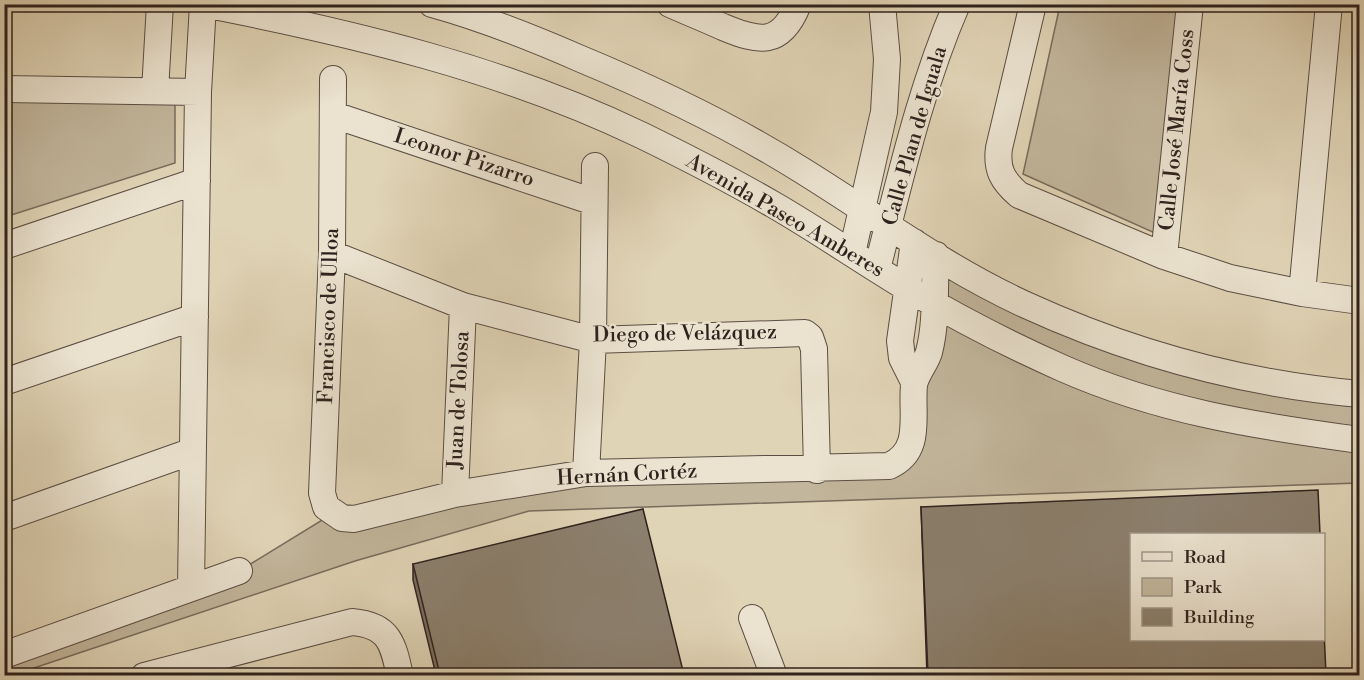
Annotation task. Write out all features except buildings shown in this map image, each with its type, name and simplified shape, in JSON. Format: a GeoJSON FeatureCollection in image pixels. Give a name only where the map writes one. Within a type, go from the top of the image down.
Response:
{"type":"FeatureCollection","features":[{"type":"Feature","properties":{"kind":"street"},"geometry":{"type":"LineString","coordinates":[[155,90],[160,4]]}},
{"type":"Feature","properties":{"kind":"street"},"geometry":{"type":"LineString","coordinates":[[191,588],[198,92],[204,4]]}},
{"type":"Feature","properties":{"kind":"street","name":"Avenida Paseo Amberes"},"geometry":{"type":"LineString","coordinates":[[204,4],[328,28],[547,96],[638,134],[775,205],[933,303],[1063,369],[1147,400],[1239,423],[1359,440]]}},
{"type":"Feature","properties":{"kind":"street","name":"Avenida Paseo Amberes"},"geometry":{"type":"LineString","coordinates":[[432,4],[531,38],[710,117],[803,171],[914,242],[1025,305],[1094,333],[1201,368],[1307,389],[1359,394]]}},
{"type":"Feature","properties":{"kind":"street"},"geometry":{"type":"LineString","coordinates":[[670,4],[743,36],[760,39],[778,34],[788,24],[798,4]]}},
{"type":"Feature","properties":{"kind":"street","name":"Calle Plan de Iguala"},"geometry":{"type":"LineString","coordinates":[[852,253],[884,112],[887,83],[882,4]]}},
{"type":"Feature","properties":{"kind":"street","name":"Calle Plan de Iguala"},"geometry":{"type":"LineString","coordinates":[[877,269],[928,76],[957,4]]}},
{"type":"Feature","properties":{"kind":"street","name":"Calle José María Coss"},"geometry":{"type":"LineString","coordinates":[[1164,256],[1190,4]]}},
{"type":"Feature","properties":{"kind":"street"},"geometry":{"type":"LineString","coordinates":[[1302,293],[1329,4]]}},
{"type":"Feature","properties":{"kind":"street"},"geometry":{"type":"LineString","coordinates":[[1025,9],[998,159],[999,170],[1006,184],[1019,195],[1164,256],[1230,278],[1302,293],[1359,301]]}},
{"type":"Feature","properties":{"kind":"street","name":"Francisco de Ulloa"},"geometry":{"type":"LineString","coordinates":[[332,514],[323,501],[322,493],[332,254],[333,80]]}},
{"type":"Feature","properties":{"kind":"street"},"geometry":{"type":"LineString","coordinates":[[4,89],[198,92]]}},
{"type":"Feature","properties":{"kind":"street","name":"Leonor Pizarro"},"geometry":{"type":"LineString","coordinates":[[334,115],[594,202]]}},
{"type":"Feature","properties":{"kind":"street"},"geometry":{"type":"LineString","coordinates":[[586,473],[593,340],[595,166]]}},
{"type":"Feature","properties":{"kind":"street"},"geometry":{"type":"LineString","coordinates":[[4,246],[197,181]]}},
{"type":"Feature","properties":{"kind":"street"},"geometry":{"type":"LineString","coordinates":[[914,242],[900,351],[914,382]]}},
{"type":"Feature","properties":{"kind":"street","name":"Diego de Velázquez"},"geometry":{"type":"LineString","coordinates":[[332,254],[463,306],[593,340],[799,332],[810,337],[814,349],[817,470]]}},
{"type":"Feature","properties":{"kind":"street"},"geometry":{"type":"LineString","coordinates":[[914,382],[930,350],[936,255]]}},
{"type":"Feature","properties":{"kind":"street","name":"Juan de Tolosa"},"geometry":{"type":"LineString","coordinates":[[455,494],[463,306]]}},
{"type":"Feature","properties":{"kind":"street"},"geometry":{"type":"LineString","coordinates":[[4,382],[195,317]]}},
{"type":"Feature","properties":{"kind":"street","name":"Hernán Cortéz"},"geometry":{"type":"LineString","coordinates":[[332,514],[354,519],[455,494],[586,473],[817,470],[890,466],[900,461],[909,452],[913,440],[914,382]]}},
{"type":"Feature","properties":{"kind":"street"},"geometry":{"type":"LineString","coordinates":[[4,518],[193,451]]}},
{"type":"Feature","properties":{"kind":"street"},"geometry":{"type":"LineString","coordinates":[[4,655],[239,571]]}},
{"type":"Feature","properties":{"kind":"street"},"geometry":{"type":"LineString","coordinates":[[752,618],[774,675]]}},
{"type":"Feature","properties":{"kind":"street"},"geometry":{"type":"LineString","coordinates":[[144,675],[352,622],[368,623],[383,632],[390,640],[400,675]]}},
{"type":"Feature","properties":{"kind":"green space"},"geometry":{"type":"Polygon","coordinates":[[[1060,5],[1178,5],[1157,234],[1023,174],[1060,5]]]}},
{"type":"Feature","properties":{"kind":"green space"},"geometry":{"type":"Polygon","coordinates":[[[5,101],[175,104],[175,163],[5,217],[5,101]]]}},
{"type":"Feature","properties":{"kind":"green space"},"geometry":{"type":"Polygon","coordinates":[[[936,255],[1206,369],[1359,393],[1359,483],[529,511],[355,561],[5,676],[5,655],[239,571],[332,514],[455,494],[900,461],[936,255]]]}}]}
